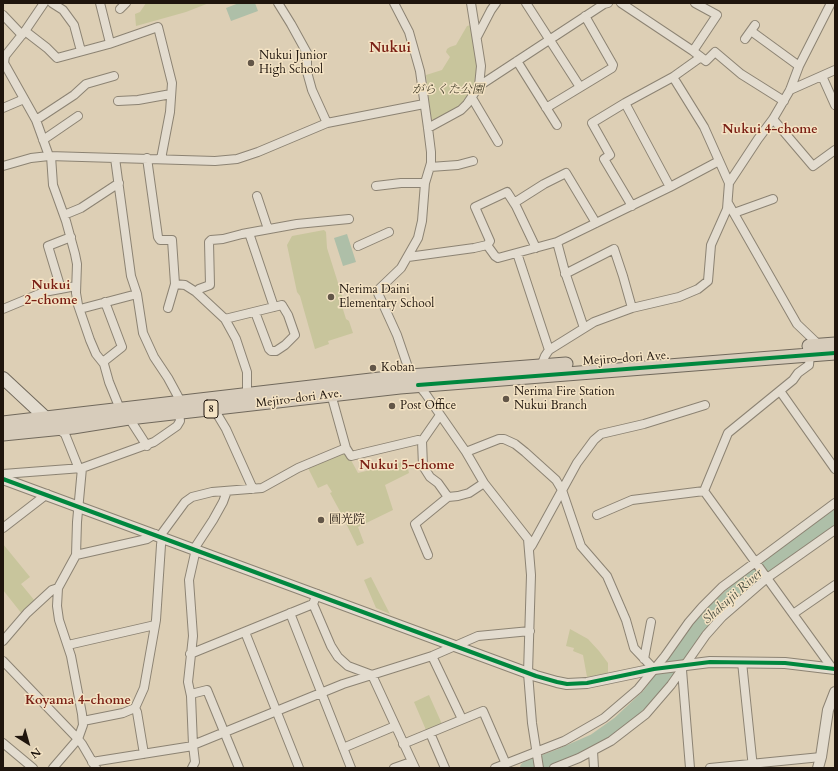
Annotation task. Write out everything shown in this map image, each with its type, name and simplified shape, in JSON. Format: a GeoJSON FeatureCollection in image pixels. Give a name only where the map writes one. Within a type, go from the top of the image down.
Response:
{"type":"FeatureCollection","features":[{"type":"Feature","properties":{"kind":"main road","name":"Mejiro-dori Ave."},"geometry":{"type":"LineString","coordinates":[[3,423],[46,418],[125,414],[180,407],[247,394],[814,350]]}},
{"type":"Feature","properties":{"kind":"main road","name":"Mejiro-dori Ave."},"geometry":{"type":"LineString","coordinates":[[180,407],[214,409],[331,394],[415,381],[541,366],[814,350],[834,352]]}},
{"type":"Feature","properties":{"kind":"main road"},"geometry":{"type":"LineString","coordinates":[[3,378],[46,418]]}},
{"type":"Feature","properties":{"kind":"main road","name":"Mejiro-dori Ave."},"geometry":{"type":"LineString","coordinates":[[3,434],[58,428],[125,414]]}},
{"type":"Feature","properties":{"kind":"street"},"geometry":{"type":"LineString","coordinates":[[44,3],[24,33],[5,56],[4,63],[36,120],[50,156],[53,185],[71,237],[77,264],[76,293],[93,347],[96,354],[103,362],[125,414],[147,446]]}},
{"type":"Feature","properties":{"kind":"street"},"geometry":{"type":"LineString","coordinates":[[52,3],[63,10],[74,25],[81,51]]}},
{"type":"Feature","properties":{"kind":"street"},"geometry":{"type":"LineString","coordinates":[[100,3],[110,43]]}},
{"type":"Feature","properties":{"kind":"street"},"geometry":{"type":"LineString","coordinates":[[120,9],[126,3]]}},
{"type":"Feature","properties":{"kind":"street"},"geometry":{"type":"LineString","coordinates":[[278,3],[306,53],[307,72],[312,90],[327,123]]}},
{"type":"Feature","properties":{"kind":"street"},"geometry":{"type":"LineString","coordinates":[[394,3],[405,23],[420,71],[431,152],[430,167],[425,183],[422,221],[418,238],[401,268],[377,291],[397,335],[415,381],[466,452],[484,483],[527,536],[531,575],[528,673],[532,723],[539,768]]}},
{"type":"Feature","properties":{"kind":"street"},"geometry":{"type":"LineString","coordinates":[[428,128],[461,110],[472,98],[479,86],[481,66],[471,3]]}},
{"type":"Feature","properties":{"kind":"street"},"geometry":{"type":"LineString","coordinates":[[477,37],[496,3]]}},
{"type":"Feature","properties":{"kind":"street"},"geometry":{"type":"LineString","coordinates":[[526,3],[580,87]]}},
{"type":"Feature","properties":{"kind":"street"},"geometry":{"type":"LineString","coordinates":[[479,86],[585,16],[608,3]]}},
{"type":"Feature","properties":{"kind":"street"},"geometry":{"type":"LineString","coordinates":[[621,3],[706,61],[715,52],[742,74],[784,101]]}},
{"type":"Feature","properties":{"kind":"street"},"geometry":{"type":"LineString","coordinates":[[633,11],[638,3]]}},
{"type":"Feature","properties":{"kind":"street"},"geometry":{"type":"LineString","coordinates":[[693,51],[717,15],[695,3]]}},
{"type":"Feature","properties":{"kind":"street"},"geometry":{"type":"LineString","coordinates":[[729,182],[758,139],[773,120],[784,101],[799,66],[832,3]]}},
{"type":"Feature","properties":{"kind":"street"},"geometry":{"type":"LineString","coordinates":[[3,15],[24,33],[47,48],[57,58],[110,43],[158,27],[172,83],[170,112],[161,159]]}},
{"type":"Feature","properties":{"kind":"street"},"geometry":{"type":"LineString","coordinates":[[546,108],[612,68],[613,65],[585,16]]}},
{"type":"Feature","properties":{"kind":"street"},"geometry":{"type":"LineString","coordinates":[[745,39],[753,28],[799,66]]}},
{"type":"Feature","properties":{"kind":"street"},"geometry":{"type":"LineString","coordinates":[[632,206],[604,159],[610,155],[592,123],[625,103],[673,78],[701,57]]}},
{"type":"Feature","properties":{"kind":"street"},"geometry":{"type":"LineString","coordinates":[[517,61],[557,125]]}},
{"type":"Feature","properties":{"kind":"street"},"geometry":{"type":"LineString","coordinates":[[790,90],[835,70]]}},
{"type":"Feature","properties":{"kind":"street"},"geometry":{"type":"LineString","coordinates":[[36,120],[86,84],[114,76]]}},
{"type":"Feature","properties":{"kind":"street"},"geometry":{"type":"LineString","coordinates":[[822,76],[835,105]]}},
{"type":"Feature","properties":{"kind":"street"},"geometry":{"type":"LineString","coordinates":[[541,366],[549,350],[594,322],[632,308],[680,297],[698,289],[708,281],[711,245],[727,209],[729,182],[704,127],[673,78]]}},
{"type":"Feature","properties":{"kind":"street"},"geometry":{"type":"LineString","coordinates":[[118,101],[138,100],[171,94]]}},
{"type":"Feature","properties":{"kind":"street"},"geometry":{"type":"LineString","coordinates":[[472,98],[498,142]]}},
{"type":"Feature","properties":{"kind":"street"},"geometry":{"type":"LineString","coordinates":[[3,108],[24,99]]}},
{"type":"Feature","properties":{"kind":"street"},"geometry":{"type":"LineString","coordinates":[[625,103],[670,187]]}},
{"type":"Feature","properties":{"kind":"street"},"geometry":{"type":"LineString","coordinates":[[3,166],[31,158],[50,156],[216,161],[237,159],[258,152],[327,123],[424,104]]}},
{"type":"Feature","properties":{"kind":"street"},"geometry":{"type":"LineString","coordinates":[[43,140],[78,116]]}},
{"type":"Feature","properties":{"kind":"street"},"geometry":{"type":"LineString","coordinates":[[773,120],[813,166],[835,150]]}},
{"type":"Feature","properties":{"kind":"street"},"geometry":{"type":"LineString","coordinates":[[3,474],[80,469],[147,446],[175,428],[180,421],[180,407],[168,378],[154,357],[143,333],[137,294],[131,276],[115,158]]}},
{"type":"Feature","properties":{"kind":"street"},"geometry":{"type":"LineString","coordinates":[[147,158],[158,237],[160,240],[172,240],[175,284],[168,308]]}},
{"type":"Feature","properties":{"kind":"street"},"geometry":{"type":"LineString","coordinates":[[430,167],[458,165],[473,161]]}},
{"type":"Feature","properties":{"kind":"street"},"geometry":{"type":"LineString","coordinates":[[487,245],[491,252],[498,258],[557,242],[670,187],[719,161]]}},
{"type":"Feature","properties":{"kind":"street"},"geometry":{"type":"LineString","coordinates":[[514,203],[544,184],[566,173],[596,223]]}},
{"type":"Feature","properties":{"kind":"street"},"geometry":{"type":"LineString","coordinates":[[64,215],[82,208],[119,183]]}},
{"type":"Feature","properties":{"kind":"street"},"geometry":{"type":"LineString","coordinates":[[376,186],[401,183],[425,183]]}},
{"type":"Feature","properties":{"kind":"street"},"geometry":{"type":"LineString","coordinates":[[487,245],[490,241],[475,207],[507,192],[536,248]]}},
{"type":"Feature","properties":{"kind":"street"},"geometry":{"type":"LineString","coordinates":[[257,196],[268,229]]}},
{"type":"Feature","properties":{"kind":"street"},"geometry":{"type":"LineString","coordinates":[[734,213],[773,199]]}},
{"type":"Feature","properties":{"kind":"street"},"geometry":{"type":"LineString","coordinates":[[704,491],[728,434],[809,365],[814,350],[797,324],[728,203]]}},
{"type":"Feature","properties":{"kind":"street"},"geometry":{"type":"LineString","coordinates":[[196,292],[199,289],[210,285],[209,242],[211,240],[223,239],[297,224],[349,219]]}},
{"type":"Feature","properties":{"kind":"street"},"geometry":{"type":"LineString","coordinates":[[358,246],[389,232]]}},
{"type":"Feature","properties":{"kind":"street"},"geometry":{"type":"LineString","coordinates":[[249,233],[274,307]]}},
{"type":"Feature","properties":{"kind":"street"},"geometry":{"type":"LineString","coordinates":[[61,289],[48,246],[71,237]]}},
{"type":"Feature","properties":{"kind":"street"},"geometry":{"type":"LineString","coordinates":[[557,242],[565,274],[584,328]]}},
{"type":"Feature","properties":{"kind":"street"},"geometry":{"type":"LineString","coordinates":[[408,257],[487,245]]}},
{"type":"Feature","properties":{"kind":"street"},"geometry":{"type":"LineString","coordinates":[[565,274],[614,249],[632,308]]}},
{"type":"Feature","properties":{"kind":"street"},"geometry":{"type":"LineString","coordinates":[[517,253],[549,350]]}},
{"type":"Feature","properties":{"kind":"street"},"geometry":{"type":"LineString","coordinates":[[175,284],[185,285],[196,292],[225,319],[236,339],[248,372],[247,394]]}},
{"type":"Feature","properties":{"kind":"street"},"geometry":{"type":"LineString","coordinates":[[3,310],[44,292],[76,286]]}},
{"type":"Feature","properties":{"kind":"street"},"geometry":{"type":"LineString","coordinates":[[80,309],[137,294]]}},
{"type":"Feature","properties":{"kind":"street"},"geometry":{"type":"LineString","coordinates":[[103,362],[122,347],[105,302]]}},
{"type":"Feature","properties":{"kind":"street"},"geometry":{"type":"LineString","coordinates":[[225,319],[282,305],[288,315],[295,335],[276,352],[269,349],[256,312]]}},
{"type":"Feature","properties":{"kind":"street"},"geometry":{"type":"LineString","coordinates":[[780,391],[835,469]]}},
{"type":"Feature","properties":{"kind":"street"},"geometry":{"type":"LineString","coordinates":[[331,394],[346,448],[352,456],[418,440],[422,441]]}},
{"type":"Feature","properties":{"kind":"street"},"geometry":{"type":"LineString","coordinates":[[529,549],[577,463],[594,440],[602,434],[644,424],[705,405]]}},
{"type":"Feature","properties":{"kind":"street"},"geometry":{"type":"LineString","coordinates":[[214,409],[226,429],[253,489]]}},
{"type":"Feature","properties":{"kind":"street"},"geometry":{"type":"LineString","coordinates":[[440,415],[422,441],[423,466],[424,470],[438,483],[448,497]]}},
{"type":"Feature","properties":{"kind":"street"},"geometry":{"type":"LineString","coordinates":[[46,418],[67,438],[80,469],[76,555],[58,588],[57,606],[68,645],[83,721],[78,739],[53,768]]}},
{"type":"Feature","properties":{"kind":"street"},"geometry":{"type":"LineString","coordinates":[[466,452],[499,439],[508,440],[525,452],[556,480],[562,490],[581,546],[607,576],[626,620],[634,648],[644,659],[657,669]]}},
{"type":"Feature","properties":{"kind":"street"},"geometry":{"type":"LineString","coordinates":[[76,555],[159,536],[185,502],[192,496],[212,492],[262,488],[298,468],[346,448]]}},
{"type":"Feature","properties":{"kind":"street"},"geometry":{"type":"LineString","coordinates":[[3,479],[195,549],[315,599],[456,646],[528,673],[557,682],[567,684],[595,682],[657,669],[710,662],[784,663],[834,668]]}},
{"type":"Feature","properties":{"kind":"street"},"geometry":{"type":"LineString","coordinates":[[428,555],[415,524],[448,497],[469,493],[484,483]]}},
{"type":"Feature","properties":{"kind":"street"},"geometry":{"type":"LineString","coordinates":[[192,768],[195,762],[191,694],[188,682],[193,636],[189,580],[195,549],[223,502],[227,491]]}},
{"type":"Feature","properties":{"kind":"street"},"geometry":{"type":"LineString","coordinates":[[598,515],[632,500],[704,491]]}},
{"type":"Feature","properties":{"kind":"street"},"geometry":{"type":"LineString","coordinates":[[704,491],[834,668]]}},
{"type":"Feature","properties":{"kind":"street"},"geometry":{"type":"LineString","coordinates":[[3,528],[47,494]]}},
{"type":"Feature","properties":{"kind":"street"},"geometry":{"type":"LineString","coordinates":[[495,768],[564,741],[604,718],[638,689],[657,669],[702,607],[722,587],[835,503]]}},
{"type":"Feature","properties":{"kind":"street"},"geometry":{"type":"LineString","coordinates":[[554,768],[612,741],[646,714],[671,685],[683,666],[722,616],[767,578],[835,530]]}},
{"type":"Feature","properties":{"kind":"street"},"geometry":{"type":"LineString","coordinates":[[83,721],[135,708],[144,688],[156,620],[161,545],[159,536]]}},
{"type":"Feature","properties":{"kind":"street"},"geometry":{"type":"LineString","coordinates":[[793,614],[835,585]]}},
{"type":"Feature","properties":{"kind":"street"},"geometry":{"type":"LineString","coordinates":[[3,641],[27,613],[52,590],[58,588]]}},
{"type":"Feature","properties":{"kind":"street"},"geometry":{"type":"LineString","coordinates":[[190,654],[290,614],[315,599]]}},
{"type":"Feature","properties":{"kind":"street"},"geometry":{"type":"LineString","coordinates":[[315,599],[331,646],[338,656],[348,666],[372,675],[413,765],[394,768]]}},
{"type":"Feature","properties":{"kind":"street"},"geometry":{"type":"LineString","coordinates":[[290,614],[351,768]]}},
{"type":"Feature","properties":{"kind":"street"},"geometry":{"type":"LineString","coordinates":[[644,659],[651,622]]}},
{"type":"Feature","properties":{"kind":"street"},"geometry":{"type":"LineString","coordinates":[[68,645],[155,625]]}},
{"type":"Feature","properties":{"kind":"street"},"geometry":{"type":"LineString","coordinates":[[3,662],[78,739],[94,765],[144,754],[193,746],[321,693],[432,656],[478,636],[530,631]]}},
{"type":"Feature","properties":{"kind":"street"},"geometry":{"type":"LineString","coordinates":[[245,632],[299,768]]}},
{"type":"Feature","properties":{"kind":"street"},"geometry":{"type":"LineString","coordinates":[[432,656],[462,720]]}},
{"type":"Feature","properties":{"kind":"street"},"geometry":{"type":"LineString","coordinates":[[742,662],[752,766]]}},
{"type":"Feature","properties":{"kind":"street"},"geometry":{"type":"LineString","coordinates":[[683,666],[690,768]]}},
{"type":"Feature","properties":{"kind":"street"},"geometry":{"type":"LineString","coordinates":[[191,694],[207,690],[239,768]]}},
{"type":"Feature","properties":{"kind":"street"},"geometry":{"type":"LineString","coordinates":[[818,768],[828,710],[835,692]]}},
{"type":"Feature","properties":{"kind":"street"},"geometry":{"type":"LineString","coordinates":[[135,708],[138,712],[144,754]]}},
{"type":"Feature","properties":{"kind":"street"},"geometry":{"type":"LineString","coordinates":[[403,744],[483,711],[506,764]]}},
{"type":"Feature","properties":{"kind":"street"},"geometry":{"type":"LineString","coordinates":[[343,748],[395,726]]}},
{"type":"Feature","properties":{"kind":"street"},"geometry":{"type":"LineString","coordinates":[[430,733],[445,768]]}},
{"type":"Feature","properties":{"kind":"street"},"geometry":{"type":"LineString","coordinates":[[3,743],[33,768]]}},
{"type":"Feature","properties":{"kind":"street"},"geometry":{"type":"LineString","coordinates":[[593,751],[594,768]]}},
{"type":"Feature","properties":{"kind":"street"},"geometry":{"type":"LineString","coordinates":[[710,768],[752,766],[821,757]]}},
{"type":"Feature","properties":{"kind":"green space"},"geometry":{"type":"Polygon","coordinates":[[[146,3],[209,3],[186,12],[136,26],[135,14],[140,12],[146,3]]]}},
{"type":"Feature","properties":{"kind":"green space","name":"がらくた公園"},"geometry":{"type":"Polygon","coordinates":[[[471,25],[477,61],[475,84],[469,96],[458,108],[434,120],[431,119],[426,75],[442,70],[450,57],[446,52],[447,49],[456,45],[467,26],[471,25]]]}},
{"type":"Feature","properties":{"kind":"green space"},"geometry":{"type":"Polygon","coordinates":[[[324,230],[326,232],[327,248],[344,302],[341,303],[346,319],[349,321],[353,333],[328,341],[329,344],[315,349],[300,296],[297,292],[287,245],[292,236],[324,230]]]}},
{"type":"Feature","properties":{"kind":"green space"},"geometry":{"type":"Polygon","coordinates":[[[346,451],[358,473],[406,461],[409,473],[385,485],[393,510],[358,527],[364,543],[357,546],[330,493],[332,492],[327,484],[318,488],[307,466],[346,451]]]}},
{"type":"Feature","properties":{"kind":"green space"},"geometry":{"type":"Polygon","coordinates":[[[3,544],[30,577],[21,584],[35,601],[22,614],[3,590],[3,544]]]}},
{"type":"Feature","properties":{"kind":"green space"},"geometry":{"type":"Polygon","coordinates":[[[371,577],[390,614],[376,608],[364,580],[371,577]]]}},
{"type":"Feature","properties":{"kind":"green space"},"geometry":{"type":"Polygon","coordinates":[[[570,629],[588,639],[599,651],[608,663],[608,673],[587,677],[583,655],[573,651],[574,648],[566,646],[570,629]]]}},
{"type":"Feature","properties":{"kind":"green space"},"geometry":{"type":"Polygon","coordinates":[[[429,695],[442,724],[426,730],[414,702],[429,695]]]}},
{"type":"Feature","properties":{"kind":"shaded area"},"geometry":{"type":"Polygon","coordinates":[[[239,3],[255,3],[258,11],[231,21],[226,8],[239,3]]]}},
{"type":"Feature","properties":{"kind":"shaded area"},"geometry":{"type":"Polygon","coordinates":[[[347,234],[356,262],[343,266],[334,238],[347,234]]]}},
{"type":"Feature","properties":{"kind":"waterway","name":"Shakujii River"},"geometry":{"type":"LineString","coordinates":[[527,768],[594,741],[618,724],[649,695],[707,617],[746,582],[835,516]]}},
{"type":"Feature","properties":{"kind":"cycle path"},"geometry":{"type":"LineString","coordinates":[[418,385],[835,353]]}},
{"type":"Feature","properties":{"kind":"cycle path"},"geometry":{"type":"LineString","coordinates":[[3,479],[536,676],[557,682],[567,684],[587,683],[654,669],[710,662],[785,663],[835,669]]}},
{"type":"Feature","properties":{"kind":"place","name":"Nukui Junior High School"},"geometry":{"type":"Point","coordinates":[251,63]}},
{"type":"Feature","properties":{"kind":"place","name":"Nerima Daini Elementary School"},"geometry":{"type":"Point","coordinates":[331,297]}},
{"type":"Feature","properties":{"kind":"place","name":"Koban"},"geometry":{"type":"Point","coordinates":[373,368]}},
{"type":"Feature","properties":{"kind":"place","name":"Nerima Fire Station Nukui Branch"},"geometry":{"type":"Point","coordinates":[506,399]}},
{"type":"Feature","properties":{"kind":"place","name":"Post Office"},"geometry":{"type":"Point","coordinates":[392,406]}},
{"type":"Feature","properties":{"kind":"place","name":"圓光院"},"geometry":{"type":"Point","coordinates":[321,520]}},
{"type":"Feature","properties":{"kind":"district","name":"Nukui"},"geometry":{"type":"Point","coordinates":[390,49]}},
{"type":"Feature","properties":{"kind":"district","name":"Nukui 4-chome"},"geometry":{"type":"Point","coordinates":[770,130]}},
{"type":"Feature","properties":{"kind":"district","name":"Nukui 2-chome"},"geometry":{"type":"Point","coordinates":[51,294]}},
{"type":"Feature","properties":{"kind":"district","name":"Nukui 5-chome"},"geometry":{"type":"Point","coordinates":[407,466]}},
{"type":"Feature","properties":{"kind":"district","name":"Koyama 4-chome"},"geometry":{"type":"Point","coordinates":[78,701]}}]}
